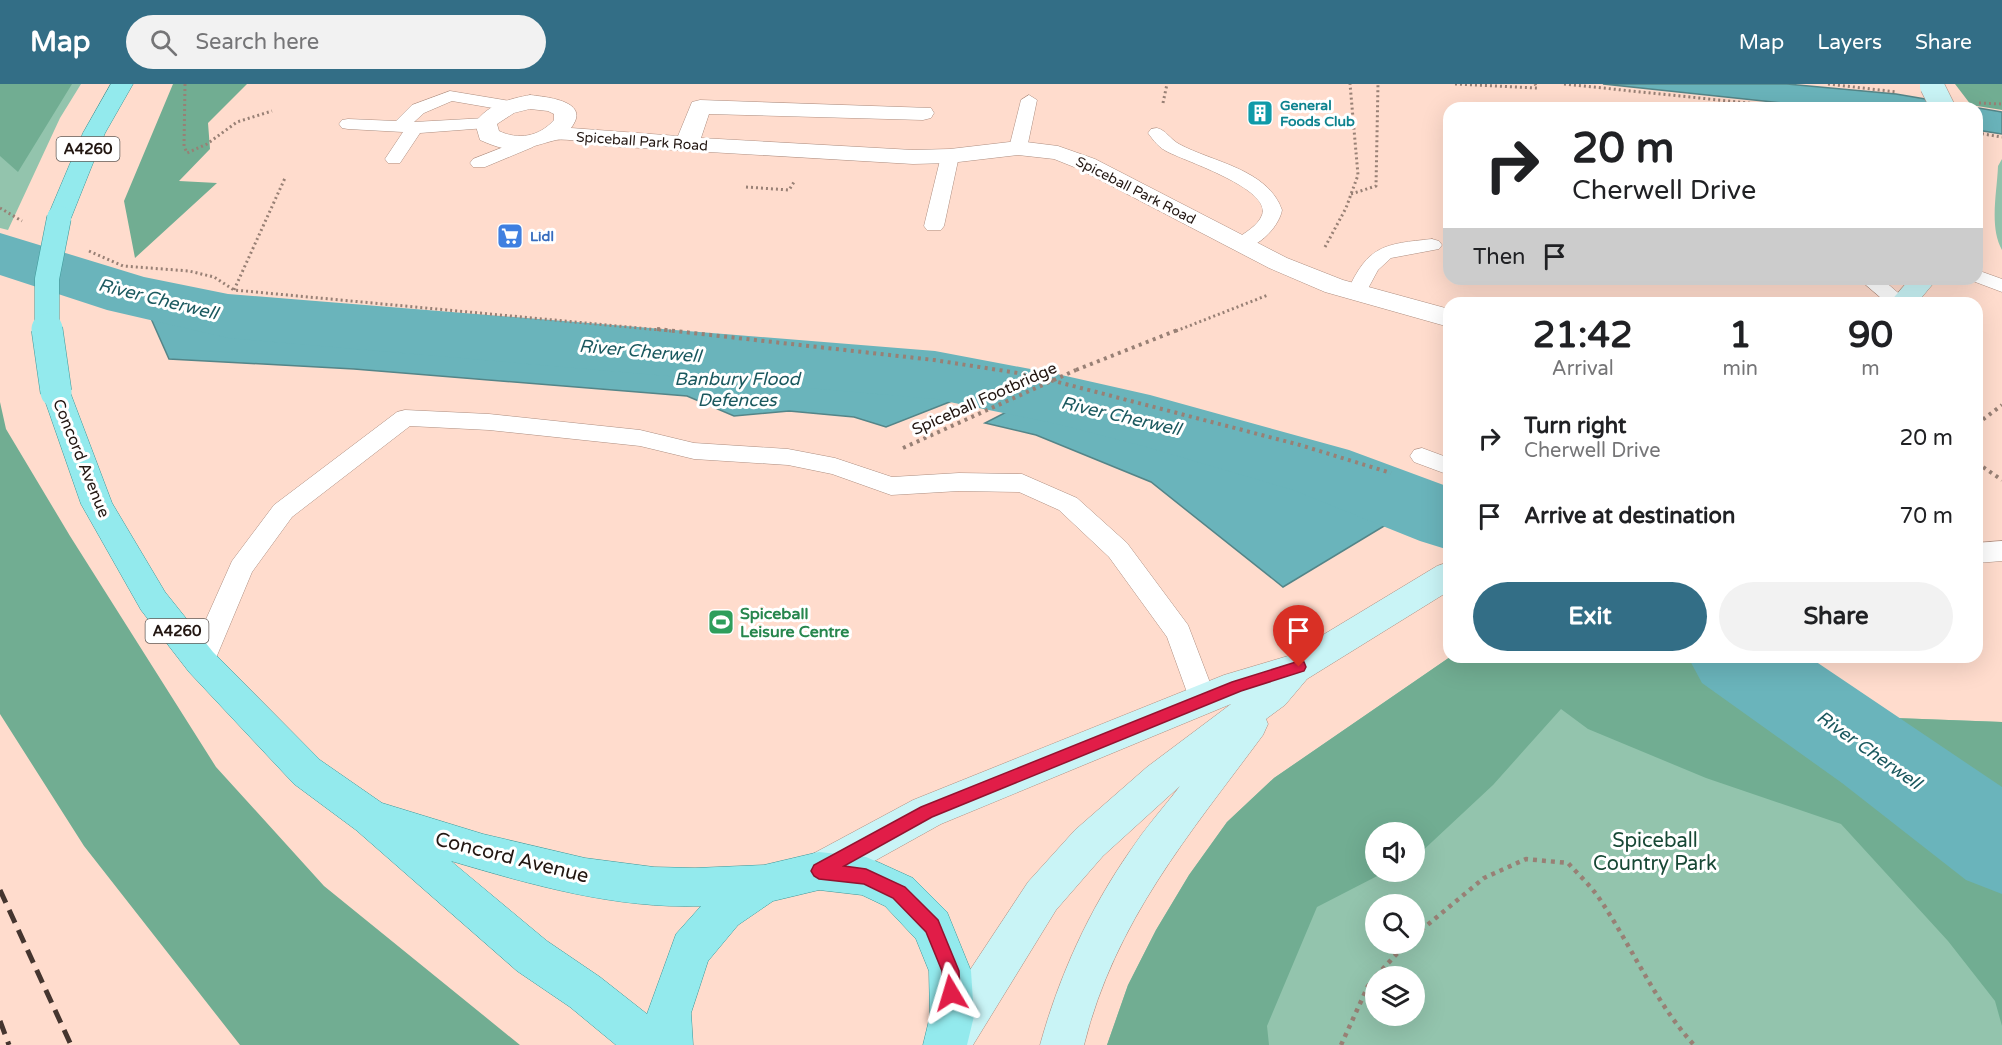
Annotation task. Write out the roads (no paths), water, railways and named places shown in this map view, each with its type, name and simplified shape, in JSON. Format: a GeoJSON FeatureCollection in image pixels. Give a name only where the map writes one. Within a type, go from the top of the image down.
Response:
{"type":"FeatureCollection","features":[{"type":"Feature","properties":{"kind":"main road","name":"Concord Avenue"},"geometry":{"type":"LineString","coordinates":[[122,84],[94,133],[59,218],[50,257],[46,300],[49,347],[56,392],[97,504],[153,600],[201,662],[307,772],[370,817],[514,942],[585,992],[651,1045]]}},
{"type":"Feature","properties":{"kind":"main road","name":"Concord Avenue"},"geometry":{"type":"LineString","coordinates":[[370,817],[468,849],[563,873],[655,886],[764,884]]}},
{"type":"Feature","properties":{"kind":"main road"},"geometry":{"type":"LineString","coordinates":[[671,1045],[669,1013],[691,949],[723,911],[764,884],[819,871],[866,876],[899,892],[932,926],[950,971],[952,1016],[946,1045]]}},
{"type":"Feature","properties":{"kind":"street"},"geometry":{"type":"LineString","coordinates":[[1932,85],[1940,102]]}},
{"type":"Feature","properties":{"kind":"street"},"geometry":{"type":"LineString","coordinates":[[542,102],[561,108],[566,112],[567,119],[555,133],[526,142],[503,142],[494,139],[488,135],[485,129],[486,123],[499,111],[510,106],[542,102]]}},
{"type":"Feature","properties":{"kind":"street"},"geometry":{"type":"LineString","coordinates":[[687,144],[700,107],[923,113]]}},
{"type":"Feature","properties":{"kind":"street","name":"Spiceball Park Road"},"geometry":{"type":"LineString","coordinates":[[555,133],[581,137],[913,157],[950,156],[1018,148],[1045,150],[1071,158],[1278,263],[1357,292],[1443,316]]}},
{"type":"Feature","properties":{"kind":"street"},"geometry":{"type":"LineString","coordinates":[[1907,297],[1918,285]]}},
{"type":"Feature","properties":{"kind":"street"},"geometry":{"type":"LineString","coordinates":[[946,1045],[1042,896],[1089,843],[1160,779],[1286,680],[1443,579]]}},
{"type":"Feature","properties":{"kind":"street"},"geometry":{"type":"LineString","coordinates":[[819,871],[927,812],[1126,730],[1237,686],[1286,680]]}},
{"type":"Feature","properties":{"kind":"street"},"geometry":{"type":"LineString","coordinates":[[1062,1045],[1072,1007],[1095,950],[1144,864],[1286,680]]}},
{"type":"Feature","properties":{"kind":"lane"},"geometry":{"type":"LineString","coordinates":[[394,159],[417,109],[450,96],[510,106]]}},
{"type":"Feature","properties":{"kind":"lane"},"geometry":{"type":"LineString","coordinates":[[1018,148],[1029,100]]}},
{"type":"Feature","properties":{"kind":"lane"},"geometry":{"type":"LineString","coordinates":[[348,124],[408,128],[486,123]]}},
{"type":"Feature","properties":{"kind":"lane"},"geometry":{"type":"LineString","coordinates":[[1157,133],[1173,148],[1245,181],[1268,197],[1273,209],[1268,223],[1242,244]]}},
{"type":"Feature","properties":{"kind":"lane"},"geometry":{"type":"LineString","coordinates":[[479,163],[526,142]]}},
{"type":"Feature","properties":{"kind":"lane"},"geometry":{"type":"LineString","coordinates":[[934,226],[950,156]]}},
{"type":"Feature","properties":{"kind":"lane"},"geometry":{"type":"LineString","coordinates":[[1357,292],[1367,267],[1390,249],[1432,245]]}},
{"type":"Feature","properties":{"kind":"lane"},"geometry":{"type":"LineString","coordinates":[[1983,278],[2002,286]]}},
{"type":"Feature","properties":{"kind":"lane"},"geometry":{"type":"LineString","coordinates":[[1877,285],[1893,297]]}},
{"type":"Feature","properties":{"kind":"lane"},"geometry":{"type":"LineString","coordinates":[[201,662],[241,568],[283,511],[405,418],[489,423],[640,438],[694,452],[788,457],[835,466],[891,486],[959,482],[1022,483],[1068,504],[1118,550],[1179,633],[1203,701]]}},
{"type":"Feature","properties":{"kind":"lane"},"geometry":{"type":"LineString","coordinates":[[1422,456],[1443,465]]}},
{"type":"Feature","properties":{"kind":"lane"},"geometry":{"type":"LineString","coordinates":[[1983,552],[2002,550]]}},
{"type":"Feature","properties":{"kind":"water"},"geometry":{"type":"Polygon","coordinates":[[[1603,84],[1787,84],[1896,94],[1943,102],[1773,102],[1603,84]]]}},
{"type":"Feature","properties":{"kind":"water"},"geometry":{"type":"Polygon","coordinates":[[[1983,109],[2002,112],[2002,134],[1983,131],[1983,109]]]}},
{"type":"Feature","properties":{"kind":"water","name":"Banbury Flood Defences"},"geometry":{"type":"Polygon","coordinates":[[[149,314],[225,326],[858,374],[975,392],[886,427],[854,417],[789,411],[734,416],[687,396],[354,369],[169,359],[149,314]]]}},
{"type":"Feature","properties":{"kind":"water"},"geometry":{"type":"Polygon","coordinates":[[[1026,402],[1175,434],[1320,477],[1399,517],[1283,587],[1151,482],[1036,435],[985,423],[1026,402]]]}},
{"type":"Feature","properties":{"kind":"waterway","name":"River Cherwell"},"geometry":{"type":"LineString","coordinates":[[0,253],[131,295],[228,316],[935,375],[1057,399],[1150,421],[1321,470],[1443,517]]}},
{"type":"Feature","properties":{"kind":"waterway","name":"River Cherwell"},"geometry":{"type":"LineString","coordinates":[[1744,663],[1876,753],[2002,846]]}},
{"type":"Feature","properties":{"kind":"railway"},"geometry":{"type":"LineString","coordinates":[[0,890],[71,1045]]}},
{"type":"Feature","properties":{"kind":"railway"},"geometry":{"type":"LineString","coordinates":[[0,1021],[9,1045]]}},
{"type":"Feature","properties":{"kind":"place","name":"General Foods Club"},"geometry":{"type":"Point","coordinates":[1260,113]}},
{"type":"Feature","properties":{"kind":"place","name":"Lidl"},"geometry":{"type":"Point","coordinates":[510,236]}},
{"type":"Feature","properties":{"kind":"place","name":"Spiceball Leisure Centre"},"geometry":{"type":"Point","coordinates":[721,622]}},
{"type":"Feature","properties":{"kind":"park label","name":"Spiceball Country Park"},"geometry":{"type":"Point","coordinates":[1655,852]}}]}
